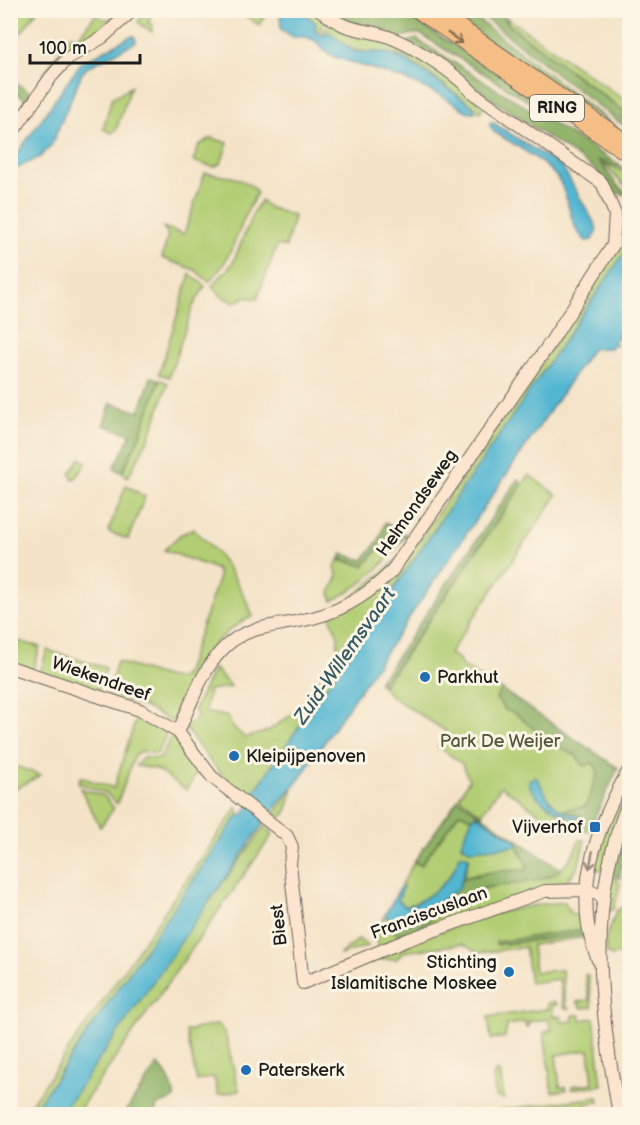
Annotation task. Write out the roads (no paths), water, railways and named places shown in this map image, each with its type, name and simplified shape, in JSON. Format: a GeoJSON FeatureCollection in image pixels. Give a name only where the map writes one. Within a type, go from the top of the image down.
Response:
{"type":"FeatureCollection","features":[{"type":"Feature","properties":{"kind":"main road","name":"RING"},"geometry":{"type":"LineString","coordinates":[[416,10],[630,156]]}},
{"type":"Feature","properties":{"kind":"main road","name":"RING"},"geometry":{"type":"LineString","coordinates":[[436,10],[630,144]]}},
{"type":"Feature","properties":{"kind":"street"},"geometry":{"type":"LineString","coordinates":[[11,136],[51,77],[68,58],[103,37],[133,10]]}},
{"type":"Feature","properties":{"kind":"street"},"geometry":{"type":"LineString","coordinates":[[103,37],[117,32],[141,10]]}},
{"type":"Feature","properties":{"kind":"street","name":"Helmondseweg"},"geometry":{"type":"LineString","coordinates":[[178,732],[208,668],[233,640],[259,627],[300,621],[335,610],[370,590],[391,572],[604,262],[613,245],[615,214],[602,183],[515,120],[493,101],[403,43],[380,34],[354,31],[328,13]]}},
{"type":"Feature","properties":{"kind":"street","name":"Wiekendreef"},"geometry":{"type":"LineString","coordinates":[[10,668],[140,710],[178,732],[213,777],[281,829]]}},
{"type":"Feature","properties":{"kind":"street"},"geometry":{"type":"LineString","coordinates":[[619,1114],[598,962],[589,935],[588,894],[589,868],[595,840],[610,802],[630,768]]}},
{"type":"Feature","properties":{"kind":"street"},"geometry":{"type":"LineString","coordinates":[[598,962],[603,897],[614,837],[630,799]]}},
{"type":"Feature","properties":{"kind":"street","name":"Biest"},"geometry":{"type":"LineString","coordinates":[[281,829],[284,849],[290,864],[302,978]]}},
{"type":"Feature","properties":{"kind":"street","name":"Franciscuslaan"},"geometry":{"type":"LineString","coordinates":[[302,978],[339,967],[545,891],[565,889],[603,897]]}},
{"type":"Feature","properties":{"kind":"water"},"geometry":{"type":"Polygon","coordinates":[[[280,11],[302,11],[316,23],[315,29],[321,35],[329,32],[355,52],[384,52],[405,60],[472,105],[475,112],[468,112],[440,95],[406,80],[335,57],[324,51],[316,41],[306,37],[293,37],[281,29],[280,11]]]}},
{"type":"Feature","properties":{"kind":"water"},"geometry":{"type":"Polygon","coordinates":[[[135,36],[136,42],[88,67],[82,73],[51,146],[40,157],[16,169],[13,168],[12,161],[81,63],[135,36]]]}},
{"type":"Feature","properties":{"kind":"water"},"geometry":{"type":"Polygon","coordinates":[[[492,122],[563,168],[595,224],[597,231],[592,240],[586,241],[576,229],[563,189],[555,175],[530,154],[494,132],[489,124],[492,122]]]}},
{"type":"Feature","properties":{"kind":"water"},"geometry":{"type":"Polygon","coordinates":[[[629,246],[630,319],[627,322],[629,327],[625,324],[622,329],[627,335],[621,331],[618,336],[622,341],[617,338],[614,342],[617,347],[613,344],[610,348],[592,349],[298,781],[272,811],[61,1114],[31,1114],[239,814],[242,816],[255,797],[252,795],[629,246]]]}},
{"type":"Feature","properties":{"kind":"water"},"geometry":{"type":"Polygon","coordinates":[[[536,776],[557,807],[580,816],[579,819],[564,815],[534,793],[529,780],[536,776]]]}},
{"type":"Feature","properties":{"kind":"water"},"geometry":{"type":"Polygon","coordinates":[[[477,815],[518,842],[517,846],[470,850],[461,844],[472,818],[477,815]]]}},
{"type":"Feature","properties":{"kind":"water"},"geometry":{"type":"Polygon","coordinates":[[[460,854],[469,857],[459,888],[409,924],[393,924],[385,915],[401,886],[403,887],[398,900],[405,907],[423,899],[447,880],[460,854]]]}},
{"type":"Feature","properties":{"kind":"place","name":"Parkhut"},"geometry":{"type":"Point","coordinates":[425,677]}},
{"type":"Feature","properties":{"kind":"place","name":"Kleipijpenoven"},"geometry":{"type":"Point","coordinates":[234,756]}},
{"type":"Feature","properties":{"kind":"place","name":"Vijverhof"},"geometry":{"type":"Point","coordinates":[595,827]}},
{"type":"Feature","properties":{"kind":"place","name":"Stichting Islamitische Moskee"},"geometry":{"type":"Point","coordinates":[509,972]}},
{"type":"Feature","properties":{"kind":"place","name":"Paterskerk"},"geometry":{"type":"Point","coordinates":[246,1070]}},
{"type":"Feature","properties":{"kind":"water label","name":"Zuid-Willemsvaart"},"geometry":{"type":"Point","coordinates":[345,656]}},
{"type":"Feature","properties":{"kind":"park label","name":"Park De Weijer"},"geometry":{"type":"Point","coordinates":[500,741]}}]}
